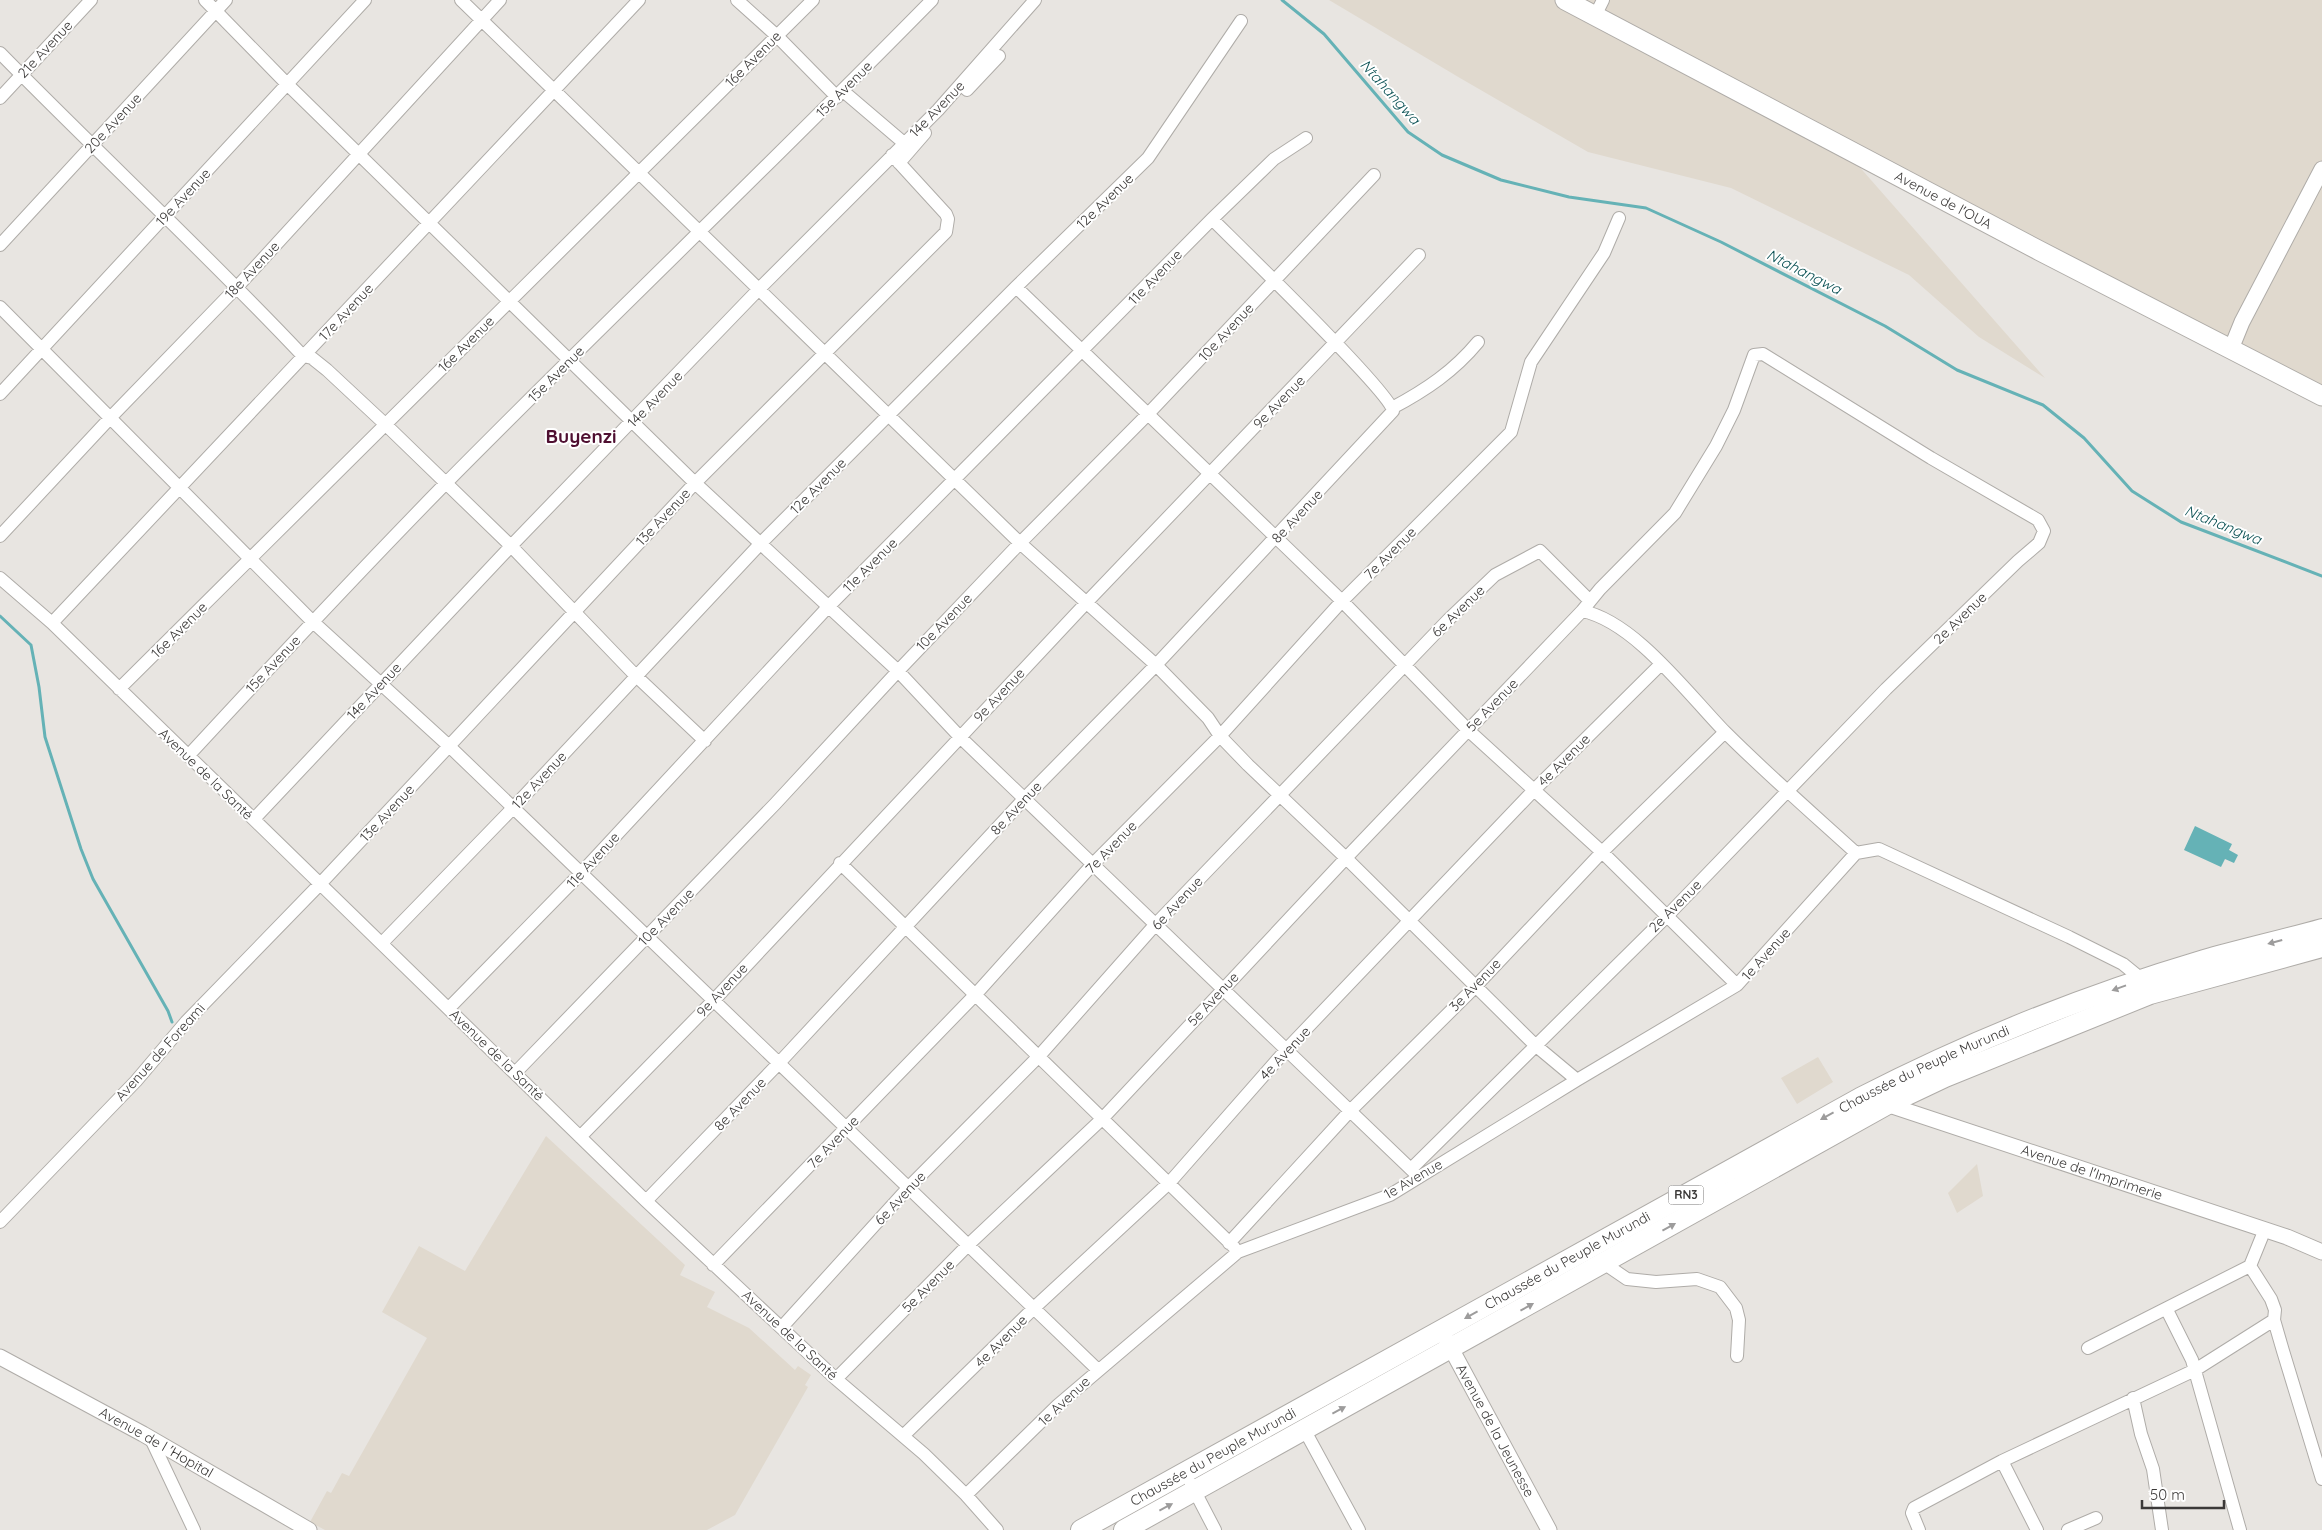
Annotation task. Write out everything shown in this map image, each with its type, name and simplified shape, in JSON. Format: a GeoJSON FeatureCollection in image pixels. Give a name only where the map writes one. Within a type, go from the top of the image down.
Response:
{"type":"FeatureCollection","features":[{"type":"Feature","properties":{"kind":"highway","name":"Chaussée du Peuple Murundi"},"geometry":{"type":"LineString","coordinates":[[1124,1530],[1888,1104],[2205,960],[2322,930]]}},
{"type":"Feature","properties":{"kind":"highway","name":"Chaussée du Peuple Murundi"},"geometry":{"type":"LineString","coordinates":[[1081,1530],[1184,1471],[1442,1331],[1860,1098],[1936,1059],[2147,987],[2322,947]]}},
{"type":"Feature","properties":{"kind":"main road","name":"Avenue de l'OUA"},"geometry":{"type":"LineString","coordinates":[[1565,0],[1599,8],[2040,251],[2322,396]]}},
{"type":"Feature","properties":{"kind":"street","name":"21e Avenue"},"geometry":{"type":"LineString","coordinates":[[0,98],[91,0]]}},
{"type":"Feature","properties":{"kind":"street"},"geometry":{"type":"LineString","coordinates":[[205,0],[287,84],[632,422],[898,671],[960,737],[1349,1112],[1415,1173]]}},
{"type":"Feature","properties":{"kind":"street","name":"20e Avenue"},"geometry":{"type":"LineString","coordinates":[[0,245],[226,0]]}},
{"type":"Feature","properties":{"kind":"street","name":"19e Avenue"},"geometry":{"type":"LineString","coordinates":[[0,394],[365,0]]}},
{"type":"Feature","properties":{"kind":"street"},"geometry":{"type":"LineString","coordinates":[[461,0],[1020,543],[1156,665],[1208,718],[1220,736],[1279,796],[1346,858],[1535,1044],[1576,1080]]}},
{"type":"Feature","properties":{"kind":"street","name":"18e Avenue"},"geometry":{"type":"LineString","coordinates":[[0,536],[111,417],[238,286],[500,0]]}},
{"type":"Feature","properties":{"kind":"street","name":"17e Avenue"},"geometry":{"type":"LineString","coordinates":[[52,623],[639,0]]}},
{"type":"Feature","properties":{"kind":"street"},"geometry":{"type":"LineString","coordinates":[[737,0],[840,94],[904,143]]}},
{"type":"Feature","properties":{"kind":"street","name":"16e Avenue"},"geometry":{"type":"LineString","coordinates":[[120,689],[813,0]]}},
{"type":"Feature","properties":{"kind":"street","name":"15e Avenue"},"geometry":{"type":"LineString","coordinates":[[188,756],[312,621],[445,484],[840,94],[932,0]]}},
{"type":"Feature","properties":{"kind":"street","name":"14e Avenue"},"geometry":{"type":"LineString","coordinates":[[254,819],[510,546],[758,290],[895,159],[904,143],[957,89],[1035,0]]}},
{"type":"Feature","properties":{"kind":"street","name":"12e Avenue"},"geometry":{"type":"LineString","coordinates":[[382,943],[512,809],[635,675],[761,543],[890,416],[1016,287],[1148,158],[1241,21]]}},
{"type":"Feature","properties":{"kind":"street"},"geometry":{"type":"LineString","coordinates":[[0,53],[165,218],[238,286],[303,356],[312,358],[327,370],[386,425],[510,546],[635,675],[705,741]]}},
{"type":"Feature","properties":{"kind":"street"},"geometry":{"type":"LineString","coordinates":[[895,159],[999,56]]}},
{"type":"Feature","properties":{"kind":"street","name":"11e Avenue"},"geometry":{"type":"LineString","coordinates":[[449,1008],[581,873],[828,607],[1212,219],[1274,159],[1306,138]]}},
{"type":"Feature","properties":{"kind":"street","name":"13e Avenue"},"geometry":{"type":"LineString","coordinates":[[321,883],[695,483],[946,232],[948,219],[946,214],[895,159]]}},
{"type":"Feature","properties":{"kind":"street"},"geometry":{"type":"LineString","coordinates":[[2231,349],[2242,322],[2322,169]]}},
{"type":"Feature","properties":{"kind":"street","name":"10e Avenue"},"geometry":{"type":"LineString","coordinates":[[516,1072],[776,804],[898,671],[1020,543],[1148,414],[1374,175]]}},
{"type":"Feature","properties":{"kind":"street","name":"7e Avenue"},"geometry":{"type":"LineString","coordinates":[[713,1265],[976,994],[1093,864],[1220,736],[1342,601],[1512,432],[1531,362],[1595,268],[1619,218]]}},
{"type":"Feature","properties":{"kind":"street"},"geometry":{"type":"LineString","coordinates":[[1212,219],[1335,344],[1391,412]]}},
{"type":"Feature","properties":{"kind":"street","name":"9e Avenue"},"geometry":{"type":"LineString","coordinates":[[580,1137],[714,1000],[840,863],[1419,254]]}},
{"type":"Feature","properties":{"kind":"street"},"geometry":{"type":"LineString","coordinates":[[1016,287],[1342,601],[1468,730],[1602,852],[1737,985]]}},
{"type":"Feature","properties":{"kind":"street"},"geometry":{"type":"LineString","coordinates":[[0,307],[312,621],[380,685],[450,746],[512,809],[847,1127],[967,1246],[1098,1370]]}},
{"type":"Feature","properties":{"kind":"street","name":"8e Avenue"},"geometry":{"type":"LineString","coordinates":[[646,1201],[779,1063],[1024,799],[1156,665],[1277,538],[1391,412],[1440,379],[1463,360],[1478,342]]}},
{"type":"Feature","properties":{"kind":"street","name":"2e Avenue"},"geometry":{"type":"LineString","coordinates":[[1415,1173],[1535,1044],[1668,915],[1886,689],[2018,560],[2039,543],[2044,532],[2038,520],[1930,458],[1763,354],[1754,355],[1734,410],[1716,446],[1675,513],[1586,606]]}},
{"type":"Feature","properties":{"kind":"street","name":"6e Avenue"},"geometry":{"type":"LineString","coordinates":[[782,1327],[909,1187],[1040,1056],[1155,925],[1405,664],[1495,575],[1536,551],[1543,552],[1586,606]]}},
{"type":"Feature","properties":{"kind":"street","name":"Avenue de la Santé"},"geometry":{"type":"LineString","coordinates":[[0,578],[52,623],[713,1265],[836,1379],[903,1436],[966,1495],[996,1530]]}},
{"type":"Feature","properties":{"kind":"street"},"geometry":{"type":"LineString","coordinates":[[1586,606],[1625,631],[1661,664],[1725,732],[1856,853],[1878,849],[2123,964],[2147,987]]}},
{"type":"Feature","properties":{"kind":"street","name":"5e Avenue"},"geometry":{"type":"LineString","coordinates":[[836,1379],[967,1246],[1103,1118],[1346,858],[1586,606]]}},
{"type":"Feature","properties":{"kind":"street","name":"4e Avenue"},"geometry":{"type":"LineString","coordinates":[[903,1436],[1034,1308],[1170,1182],[1286,1050],[1534,790],[1661,664]]}},
{"type":"Feature","properties":{"kind":"street","name":"3e Avenue"},"geometry":{"type":"LineString","coordinates":[[1234,1247],[1349,1112],[1475,986],[1602,852],[1725,732]]}},
{"type":"Feature","properties":{"kind":"street","name":"1e Avenue"},"geometry":{"type":"LineString","coordinates":[[966,1495],[1058,1405],[1234,1247],[1390,1195],[1415,1173],[1737,985],[1856,853]]}},
{"type":"Feature","properties":{"kind":"street"},"geometry":{"type":"LineString","coordinates":[[840,863],[1170,1182],[1234,1247]]}},
{"type":"Feature","properties":{"kind":"street","name":"Avenue de Foreami"},"geometry":{"type":"LineString","coordinates":[[0,1222],[136,1081],[186,1022],[321,883]]}},
{"type":"Feature","properties":{"kind":"street","name":"Avenue de l'Imprimerie"},"geometry":{"type":"LineString","coordinates":[[1860,1098],[1888,1104],[2265,1229],[2322,1252]]}},
{"type":"Feature","properties":{"kind":"street"},"geometry":{"type":"LineString","coordinates":[[2088,1348],[2167,1310],[2250,1266],[2265,1229]]}},
{"type":"Feature","properties":{"kind":"street"},"geometry":{"type":"LineString","coordinates":[[1604,1264],[1627,1279],[1656,1282],[1697,1279],[1720,1287],[1736,1308],[1739,1320],[1737,1356]]}},
{"type":"Feature","properties":{"kind":"street"},"geometry":{"type":"LineString","coordinates":[[2250,1266],[2271,1299],[2275,1310],[2274,1320],[2322,1479]]}},
{"type":"Feature","properties":{"kind":"street"},"geometry":{"type":"LineString","coordinates":[[2167,1310],[2195,1370],[2240,1530]]}},
{"type":"Feature","properties":{"kind":"street"},"geometry":{"type":"LineString","coordinates":[[1919,1530],[1912,1513],[1914,1508],[2002,1461],[2195,1370],[2274,1320]]}},
{"type":"Feature","properties":{"kind":"street","name":"Avenue de la Jeunesse"},"geometry":{"type":"LineString","coordinates":[[1442,1331],[1549,1530]]}},
{"type":"Feature","properties":{"kind":"street","name":"Avenue de l 'Hopital"},"geometry":{"type":"LineString","coordinates":[[0,1357],[151,1439],[309,1530]]}},
{"type":"Feature","properties":{"kind":"street"},"geometry":{"type":"LineString","coordinates":[[2133,1398],[2141,1434],[2153,1469],[2162,1530]]}},
{"type":"Feature","properties":{"kind":"street"},"geometry":{"type":"LineString","coordinates":[[1304,1429],[1359,1530]]}},
{"type":"Feature","properties":{"kind":"street"},"geometry":{"type":"LineString","coordinates":[[151,1439],[194,1530]]}},
{"type":"Feature","properties":{"kind":"street"},"geometry":{"type":"LineString","coordinates":[[2002,1461],[2037,1530]]}},
{"type":"Feature","properties":{"kind":"street"},"geometry":{"type":"LineString","coordinates":[[1184,1471],[1215,1530]]}},
{"type":"Feature","properties":{"kind":"street"},"geometry":{"type":"LineString","coordinates":[[2068,1530],[2096,1518]]}},
{"type":"Feature","properties":{"kind":"shaded area"},"geometry":{"type":"Polygon","coordinates":[[[1329,0],[2322,0],[2322,401],[1842,147],[2045,378],[1979,337],[1909,275],[1731,188],[1588,152],[1329,0]]]}},
{"type":"Feature","properties":{"kind":"shaded area"},"geometry":{"type":"Polygon","coordinates":[[[1818,1057],[1833,1082],[1797,1104],[1781,1078],[1818,1057]]]}},
{"type":"Feature","properties":{"kind":"shaded area"},"geometry":{"type":"Polygon","coordinates":[[[546,1136],[685,1265],[680,1275],[715,1292],[707,1307],[749,1328],[795,1370],[798,1366],[811,1375],[805,1385],[808,1387],[735,1515],[707,1530],[325,1530],[310,1522],[327,1491],[331,1493],[342,1473],[349,1476],[427,1338],[382,1312],[419,1246],[465,1271],[546,1136]]]}},
{"type":"Feature","properties":{"kind":"shaded area"},"geometry":{"type":"Polygon","coordinates":[[[1977,1164],[1983,1196],[1957,1213],[1948,1193],[1977,1164]]]}},
{"type":"Feature","properties":{"kind":"water"},"geometry":{"type":"Polygon","coordinates":[[[2195,826],[2232,844],[2229,850],[2238,855],[2234,863],[2225,859],[2221,867],[2184,850],[2195,826]]]}},
{"type":"Feature","properties":{"kind":"waterway","name":"Ntahangwa"},"geometry":{"type":"LineString","coordinates":[[1282,0],[1324,34],[1408,132],[1442,155],[1501,180],[1569,197],[1646,208],[1721,242],[1885,326],[1957,370],[2043,405],[2084,438],[2132,491],[2181,522],[2322,576]]}},
{"type":"Feature","properties":{"kind":"waterway"},"geometry":{"type":"LineString","coordinates":[[0,616],[31,645],[39,687],[45,737],[81,849],[93,879],[168,1011],[172,1022]]}},
{"type":"Feature","properties":{"kind":"district","name":"Buyenzi"},"geometry":{"type":"Point","coordinates":[581,436]}}]}
